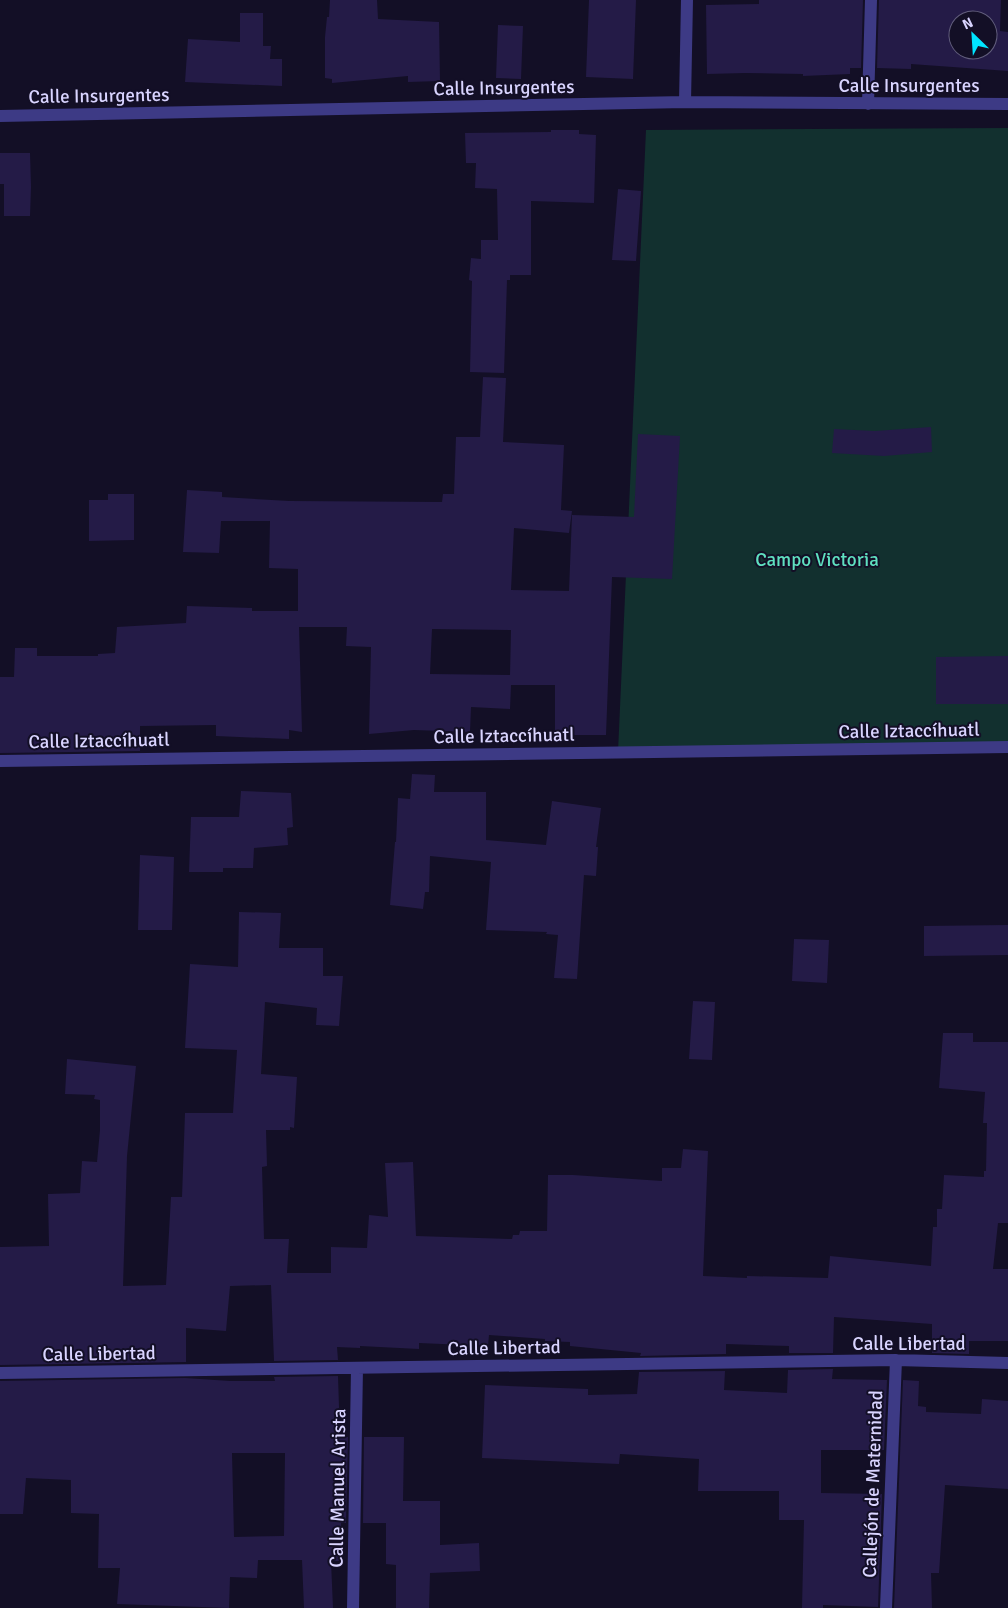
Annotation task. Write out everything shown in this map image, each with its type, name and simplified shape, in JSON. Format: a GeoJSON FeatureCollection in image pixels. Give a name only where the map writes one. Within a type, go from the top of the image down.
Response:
{"type":"FeatureCollection","features":[{"type":"Feature","properties":{"kind":"street"},"geometry":{"type":"LineString","coordinates":[[685,102],[687,0]]}},
{"type":"Feature","properties":{"kind":"street"},"geometry":{"type":"LineString","coordinates":[[868,104],[871,0]]}},
{"type":"Feature","properties":{"kind":"street","name":"Calle Insurgentes"},"geometry":{"type":"LineString","coordinates":[[0,116],[685,102],[1008,104]]}},
{"type":"Feature","properties":{"kind":"street","name":"Calle Iztaccíhuatl"},"geometry":{"type":"LineString","coordinates":[[0,761],[1008,747]]}},
{"type":"Feature","properties":{"kind":"street","name":"Calle Libertad"},"geometry":{"type":"LineString","coordinates":[[0,1373],[896,1360],[1008,1363]]}},
{"type":"Feature","properties":{"kind":"street","name":"Callejón de Maternidad"},"geometry":{"type":"LineString","coordinates":[[886,1608],[896,1360]]}},
{"type":"Feature","properties":{"kind":"street","name":"Calle Manuel Arista"},"geometry":{"type":"LineString","coordinates":[[354,1608],[357,1368]]}},
{"type":"Feature","properties":{"kind":"green space","name":"Campo Victoria"},"geometry":{"type":"Polygon","coordinates":[[[1008,128],[1008,747],[618,752],[646,130],[1008,128]]]}},
{"type":"Feature","properties":{"kind":"building"},"geometry":{"type":"Polygon","coordinates":[[[330,0],[377,0],[378,19],[439,22],[440,81],[408,82],[408,76],[332,83],[332,79],[325,78],[325,37],[330,0]]]}},
{"type":"Feature","properties":{"kind":"building"},"geometry":{"type":"Polygon","coordinates":[[[589,0],[636,0],[633,79],[586,77],[589,0]]]}},
{"type":"Feature","properties":{"kind":"building"},"geometry":{"type":"Polygon","coordinates":[[[759,0],[863,0],[861,68],[850,68],[850,74],[803,76],[803,74],[707,74],[706,5],[759,4],[759,0]]]}},
{"type":"Feature","properties":{"kind":"building"},"geometry":{"type":"Polygon","coordinates":[[[879,0],[1001,0],[1000,31],[1008,32],[1008,71],[911,64],[911,69],[877,68],[879,0]]]}},
{"type":"Feature","properties":{"kind":"building"},"geometry":{"type":"Polygon","coordinates":[[[240,13],[263,13],[263,46],[271,46],[270,59],[282,59],[282,86],[185,82],[188,39],[240,42],[240,13]]]}},
{"type":"Feature","properties":{"kind":"building"},"geometry":{"type":"Polygon","coordinates":[[[498,25],[523,26],[521,79],[496,78],[498,25]]]}},
{"type":"Feature","properties":{"kind":"building"},"geometry":{"type":"Polygon","coordinates":[[[551,130],[579,130],[579,134],[596,135],[594,203],[531,201],[531,275],[510,275],[510,280],[507,280],[504,373],[470,372],[472,281],[469,280],[471,258],[481,259],[481,240],[498,240],[497,189],[475,188],[476,163],[466,163],[465,133],[551,132],[551,130]]]}},
{"type":"Feature","properties":{"kind":"building"},"geometry":{"type":"Polygon","coordinates":[[[0,153],[30,153],[30,216],[4,216],[4,184],[0,184],[0,153]]]}},
{"type":"Feature","properties":{"kind":"building"},"geometry":{"type":"Polygon","coordinates":[[[618,189],[641,191],[636,261],[612,260],[618,189]]]}},
{"type":"Feature","properties":{"kind":"building"},"geometry":{"type":"Polygon","coordinates":[[[483,377],[506,378],[503,442],[564,445],[561,510],[572,511],[569,533],[514,528],[511,590],[569,591],[572,515],[634,517],[638,434],[680,436],[672,579],[612,577],[606,735],[555,735],[555,685],[511,685],[510,709],[471,707],[470,732],[414,730],[369,734],[371,647],[346,646],[347,627],[299,627],[302,732],[289,730],[289,739],[216,736],[216,725],[140,726],[140,751],[0,753],[0,677],[14,677],[15,648],[37,648],[37,656],[98,656],[98,654],[115,653],[117,627],[186,623],[187,606],[252,608],[252,611],[298,611],[298,569],[269,568],[270,521],[221,521],[219,553],[183,552],[187,490],[222,492],[222,497],[289,501],[442,502],[443,494],[454,494],[456,437],[480,437],[483,377]],[[432,629],[430,674],[510,675],[511,630],[432,629]]]}},
{"type":"Feature","properties":{"kind":"building"},"geometry":{"type":"Polygon","coordinates":[[[931,427],[932,452],[884,456],[832,453],[834,429],[875,431],[931,427]]]}},
{"type":"Feature","properties":{"kind":"building"},"geometry":{"type":"Polygon","coordinates":[[[108,494],[134,494],[134,540],[89,541],[89,500],[108,500],[108,494]]]}},
{"type":"Feature","properties":{"kind":"building"},"geometry":{"type":"Polygon","coordinates":[[[1008,656],[1008,704],[936,704],[936,657],[1008,656]]]}},
{"type":"Feature","properties":{"kind":"building"},"geometry":{"type":"Polygon","coordinates":[[[412,774],[435,775],[434,792],[486,792],[486,840],[546,845],[552,801],[601,808],[596,847],[598,847],[596,876],[584,875],[577,979],[554,978],[558,935],[546,934],[547,932],[486,930],[491,862],[430,856],[429,892],[425,892],[423,909],[390,905],[398,798],[410,799],[412,774]]]}},
{"type":"Feature","properties":{"kind":"building"},"geometry":{"type":"Polygon","coordinates":[[[241,791],[291,793],[293,827],[287,828],[288,845],[254,848],[253,868],[223,868],[223,872],[189,872],[191,817],[239,817],[241,791]]]}},
{"type":"Feature","properties":{"kind":"building"},"geometry":{"type":"Polygon","coordinates":[[[140,855],[174,857],[172,930],[138,930],[140,855]]]}},
{"type":"Feature","properties":{"kind":"building"},"geometry":{"type":"Polygon","coordinates":[[[239,912],[281,913],[279,948],[323,948],[323,976],[343,976],[339,1026],[316,1025],[317,1008],[265,1002],[261,1074],[297,1077],[294,1128],[290,1127],[290,1130],[266,1130],[267,1166],[262,1167],[264,1239],[289,1239],[287,1273],[331,1273],[331,1247],[367,1248],[369,1215],[388,1217],[385,1163],[413,1162],[416,1236],[512,1239],[513,1235],[519,1235],[520,1231],[547,1231],[548,1175],[662,1181],[662,1168],[681,1168],[683,1149],[708,1151],[703,1276],[828,1278],[830,1256],[931,1266],[933,1227],[937,1227],[937,1209],[942,1209],[944,1175],[984,1177],[984,1171],[986,1171],[987,1123],[983,1123],[985,1092],[939,1088],[943,1033],[973,1033],[973,1042],[1008,1042],[1008,1223],[998,1223],[993,1269],[1008,1269],[1008,1341],[969,1341],[969,1354],[932,1353],[932,1324],[834,1317],[833,1353],[789,1353],[789,1346],[726,1344],[726,1354],[640,1356],[641,1353],[570,1346],[570,1342],[489,1335],[488,1346],[419,1343],[419,1349],[360,1346],[360,1348],[337,1347],[338,1360],[274,1361],[271,1285],[230,1286],[226,1331],[186,1328],[186,1362],[0,1365],[0,1247],[49,1246],[48,1194],[80,1193],[82,1161],[97,1162],[100,1100],[94,1099],[95,1095],[65,1094],[67,1059],[136,1066],[127,1156],[123,1286],[166,1285],[171,1197],[182,1197],[185,1113],[233,1113],[237,1050],[185,1048],[190,964],[238,967],[239,912]]]}},
{"type":"Feature","properties":{"kind":"building"},"geometry":{"type":"Polygon","coordinates":[[[1008,925],[1008,955],[924,956],[924,926],[1008,925]]]}},
{"type":"Feature","properties":{"kind":"building"},"geometry":{"type":"Polygon","coordinates":[[[794,939],[829,940],[827,983],[792,981],[794,939]]]}},
{"type":"Feature","properties":{"kind":"building"},"geometry":{"type":"Polygon","coordinates":[[[693,1001],[715,1002],[712,1060],[689,1059],[693,1001]]]}},
{"type":"Feature","properties":{"kind":"building"},"geometry":{"type":"Polygon","coordinates":[[[833,1369],[832,1379],[887,1380],[884,1450],[821,1450],[821,1493],[882,1494],[878,1607],[823,1605],[823,1608],[802,1608],[804,1520],[779,1520],[779,1491],[698,1491],[699,1459],[620,1454],[619,1464],[482,1458],[485,1385],[588,1389],[588,1395],[637,1394],[639,1372],[725,1371],[724,1390],[787,1393],[788,1370],[833,1369]]]}},
{"type":"Feature","properties":{"kind":"building"},"geometry":{"type":"Polygon","coordinates":[[[338,1376],[340,1437],[348,1437],[346,1523],[341,1523],[341,1530],[339,1530],[339,1561],[331,1561],[333,1608],[304,1608],[302,1560],[258,1560],[257,1578],[230,1577],[229,1608],[117,1604],[120,1568],[98,1568],[99,1514],[71,1513],[71,1480],[26,1478],[23,1514],[0,1514],[0,1381],[185,1378],[275,1381],[274,1377],[338,1376]],[[232,1453],[234,1537],[284,1536],[285,1453],[232,1453]]]}},
{"type":"Feature","properties":{"kind":"building"},"geometry":{"type":"Polygon","coordinates":[[[903,1380],[919,1381],[918,1406],[926,1407],[926,1412],[981,1414],[982,1399],[1008,1401],[1008,1489],[945,1485],[939,1573],[931,1573],[932,1608],[894,1608],[903,1380]]]}},
{"type":"Feature","properties":{"kind":"building"},"geometry":{"type":"Polygon","coordinates":[[[364,1437],[404,1437],[403,1501],[440,1501],[440,1545],[479,1543],[480,1571],[430,1573],[429,1608],[396,1608],[396,1565],[386,1564],[386,1523],[363,1523],[364,1437]]]}}]}
